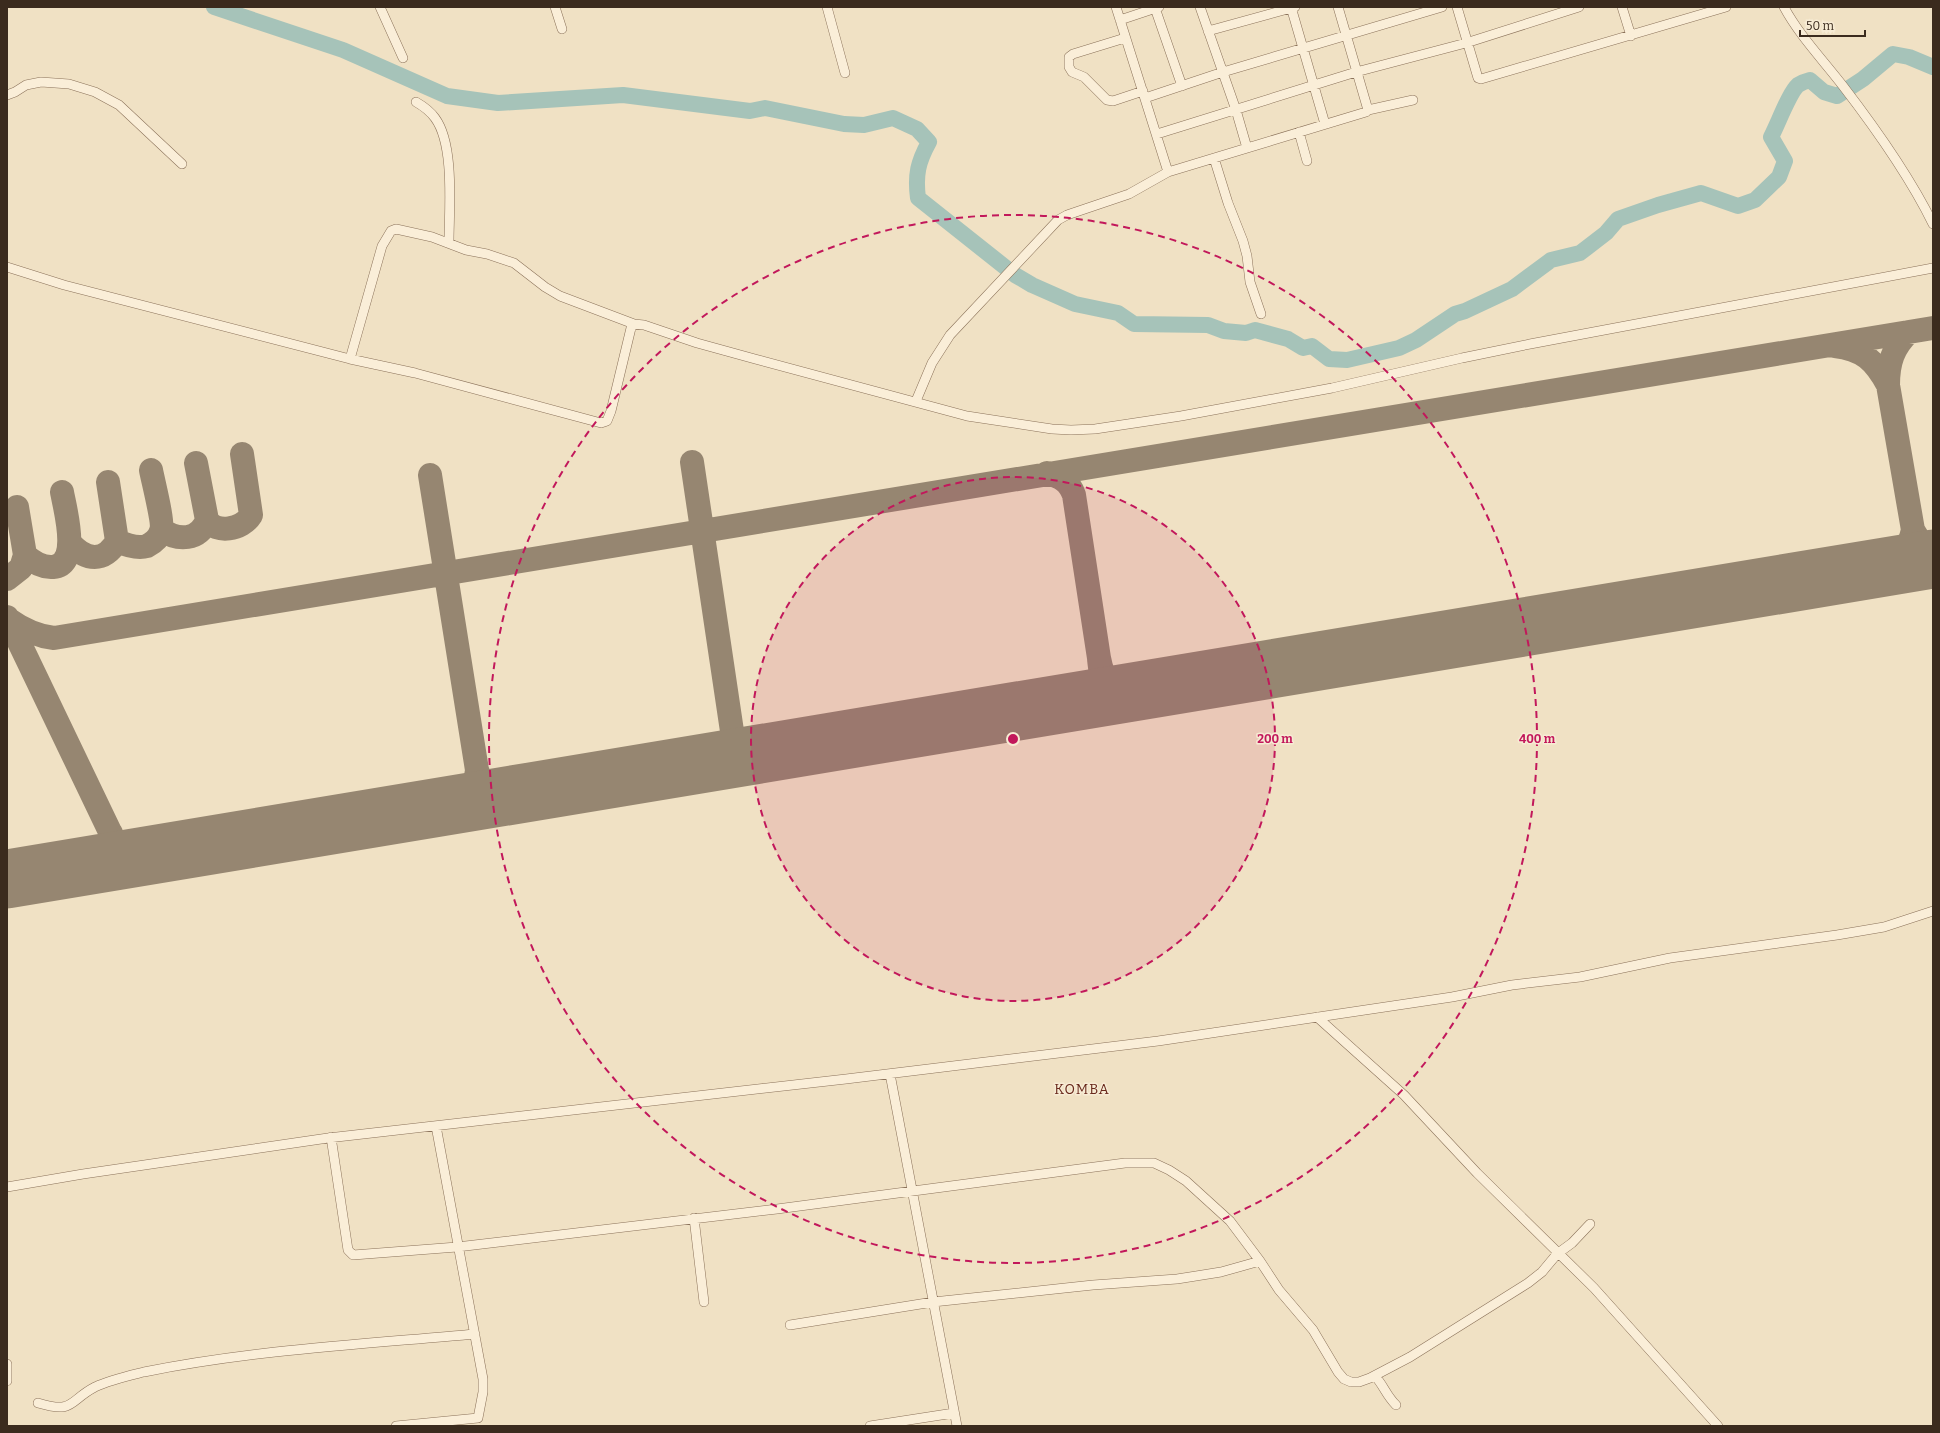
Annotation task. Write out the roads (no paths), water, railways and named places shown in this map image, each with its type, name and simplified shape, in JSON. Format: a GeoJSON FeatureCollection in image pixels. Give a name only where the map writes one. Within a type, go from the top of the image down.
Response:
{"type":"FeatureCollection","features":[{"type":"Feature","properties":{"kind":"street"},"geometry":{"type":"LineString","coordinates":[[380,7],[403,58]]}},
{"type":"Feature","properties":{"kind":"street"},"geometry":{"type":"LineString","coordinates":[[555,7],[562,29]]}},
{"type":"Feature","properties":{"kind":"street"},"geometry":{"type":"LineString","coordinates":[[826,7],[845,73]]}},
{"type":"Feature","properties":{"kind":"street"},"geometry":{"type":"LineString","coordinates":[[1116,7],[1168,172]]}},
{"type":"Feature","properties":{"kind":"street"},"geometry":{"type":"LineString","coordinates":[[1200,7],[1236,110],[1247,148]]}},
{"type":"Feature","properties":{"kind":"street"},"geometry":{"type":"LineString","coordinates":[[1208,31],[1292,7],[1325,124]]}},
{"type":"Feature","properties":{"kind":"street"},"geometry":{"type":"LineString","coordinates":[[1338,7],[1368,110]]}},
{"type":"Feature","properties":{"kind":"street"},"geometry":{"type":"LineString","coordinates":[[1125,38],[1073,54],[1069,57],[1072,72],[1084,77],[1107,100],[1144,95],[1182,86],[1223,72],[1442,7]]}},
{"type":"Feature","properties":{"kind":"street"},"geometry":{"type":"LineString","coordinates":[[1457,7],[1466,43],[1478,78],[1481,79],[1726,7]]}},
{"type":"Feature","properties":{"kind":"street"},"geometry":{"type":"LineString","coordinates":[[1157,134],[1314,84],[1466,43],[1579,7]]}},
{"type":"Feature","properties":{"kind":"street"},"geometry":{"type":"LineString","coordinates":[[1622,7],[1631,36]]}},
{"type":"Feature","properties":{"kind":"street"},"geometry":{"type":"LineString","coordinates":[[1784,7],[1795,24],[1856,103],[1900,166],[1933,224]]}},
{"type":"Feature","properties":{"kind":"street"},"geometry":{"type":"LineString","coordinates":[[1120,20],[1157,8],[1182,86]]}},
{"type":"Feature","properties":{"kind":"street"},"geometry":{"type":"LineString","coordinates":[[7,95],[15,92],[26,84],[41,82],[69,84],[94,92],[119,105],[182,164]]}},
{"type":"Feature","properties":{"kind":"street"},"geometry":{"type":"LineString","coordinates":[[916,401],[932,362],[950,335],[1058,220],[1067,215],[1129,194],[1168,172],[1366,112],[1368,110],[1413,100]]}},
{"type":"Feature","properties":{"kind":"street"},"geometry":{"type":"LineString","coordinates":[[416,102],[428,110],[444,133],[449,161],[449,243]]}},
{"type":"Feature","properties":{"kind":"street"},"geometry":{"type":"LineString","coordinates":[[1299,132],[1307,162]]}},
{"type":"Feature","properties":{"kind":"street"},"geometry":{"type":"LineString","coordinates":[[1214,158],[1228,203],[1248,256],[1250,282],[1261,314]]}},
{"type":"Feature","properties":{"kind":"street"},"geometry":{"type":"LineString","coordinates":[[350,359],[382,246],[391,231],[396,229],[427,235],[466,250],[487,254],[514,263],[560,296],[634,324],[644,325],[697,342],[857,388],[916,401],[967,416],[996,422],[1052,430],[1095,429],[1189,414],[1332,388],[1530,344],[1933,268]]}},
{"type":"Feature","properties":{"kind":"street"},"geometry":{"type":"LineString","coordinates":[[7,267],[64,285],[350,359],[415,373],[601,423],[608,420],[611,411],[631,328],[634,324]]}},
{"type":"Feature","properties":{"kind":"street"},"geometry":{"type":"LineString","coordinates":[[7,1187],[82,1174],[331,1138],[890,1074],[1158,1041],[1452,997],[1512,985],[1580,977],[1670,958],[1845,934],[1884,927],[1933,911]]}},
{"type":"Feature","properties":{"kind":"street"},"geometry":{"type":"LineString","coordinates":[[1317,1017],[1404,1095],[1558,1254],[1594,1288],[1718,1426]]}},
{"type":"Feature","properties":{"kind":"street"},"geometry":{"type":"LineString","coordinates":[[890,1074],[957,1426]]}},
{"type":"Feature","properties":{"kind":"street"},"geometry":{"type":"LineString","coordinates":[[396,1426],[478,1418],[483,1392],[483,1379],[457,1247],[436,1126]]}},
{"type":"Feature","properties":{"kind":"street"},"geometry":{"type":"LineString","coordinates":[[331,1138],[349,1253],[355,1255],[457,1247],[913,1192],[1125,1163],[1154,1163],[1169,1170],[1186,1181],[1230,1221],[1260,1260],[1279,1290],[1313,1330],[1344,1379],[1352,1382],[1359,1382],[1375,1376],[1410,1357],[1528,1283],[1542,1272],[1558,1254],[1572,1244],[1590,1224]]}},
{"type":"Feature","properties":{"kind":"street"},"geometry":{"type":"LineString","coordinates":[[694,1218],[704,1302]]}},
{"type":"Feature","properties":{"kind":"street"},"geometry":{"type":"LineString","coordinates":[[790,1325],[933,1302],[1093,1285],[1177,1279],[1221,1272],[1260,1260]]}},
{"type":"Feature","properties":{"kind":"street"},"geometry":{"type":"LineString","coordinates":[[38,1403],[64,1407],[74,1403],[96,1387],[113,1381],[194,1363],[475,1334]]}},
{"type":"Feature","properties":{"kind":"street"},"geometry":{"type":"LineString","coordinates":[[7,1364],[7,1381]]}},
{"type":"Feature","properties":{"kind":"street"},"geometry":{"type":"LineString","coordinates":[[1375,1376],[1384,1386],[1384,1391],[1388,1397],[1396,1405]]}},
{"type":"Feature","properties":{"kind":"street"},"geometry":{"type":"LineString","coordinates":[[870,1426],[954,1413]]}},
{"type":"Feature","properties":{"kind":"waterway"},"geometry":{"type":"LineString","coordinates":[[214,7],[343,50],[447,96],[498,103],[623,95],[750,111],[765,108],[844,124],[864,125],[893,118],[917,129],[929,142],[922,156],[918,169],[918,198],[1015,275],[1032,285],[1075,304],[1118,313],[1134,324],[1208,325],[1224,331],[1246,333],[1255,330],[1288,339],[1303,348],[1312,346],[1329,359],[1347,360],[1399,348],[1416,340],[1455,314],[1465,311],[1512,289],[1551,260],[1580,253],[1606,233],[1618,219],[1658,205],[1701,193],[1738,206],[1755,200],[1779,177],[1785,161],[1771,137],[1791,95],[1798,85],[1810,80],[1824,92],[1837,96],[1863,79],[1893,54],[1909,57],[1933,67]]}},
{"type":"Feature","properties":{"kind":"district","name":"KOMBA"},"geometry":{"type":"Point","coordinates":[1082,1089]}}]}
